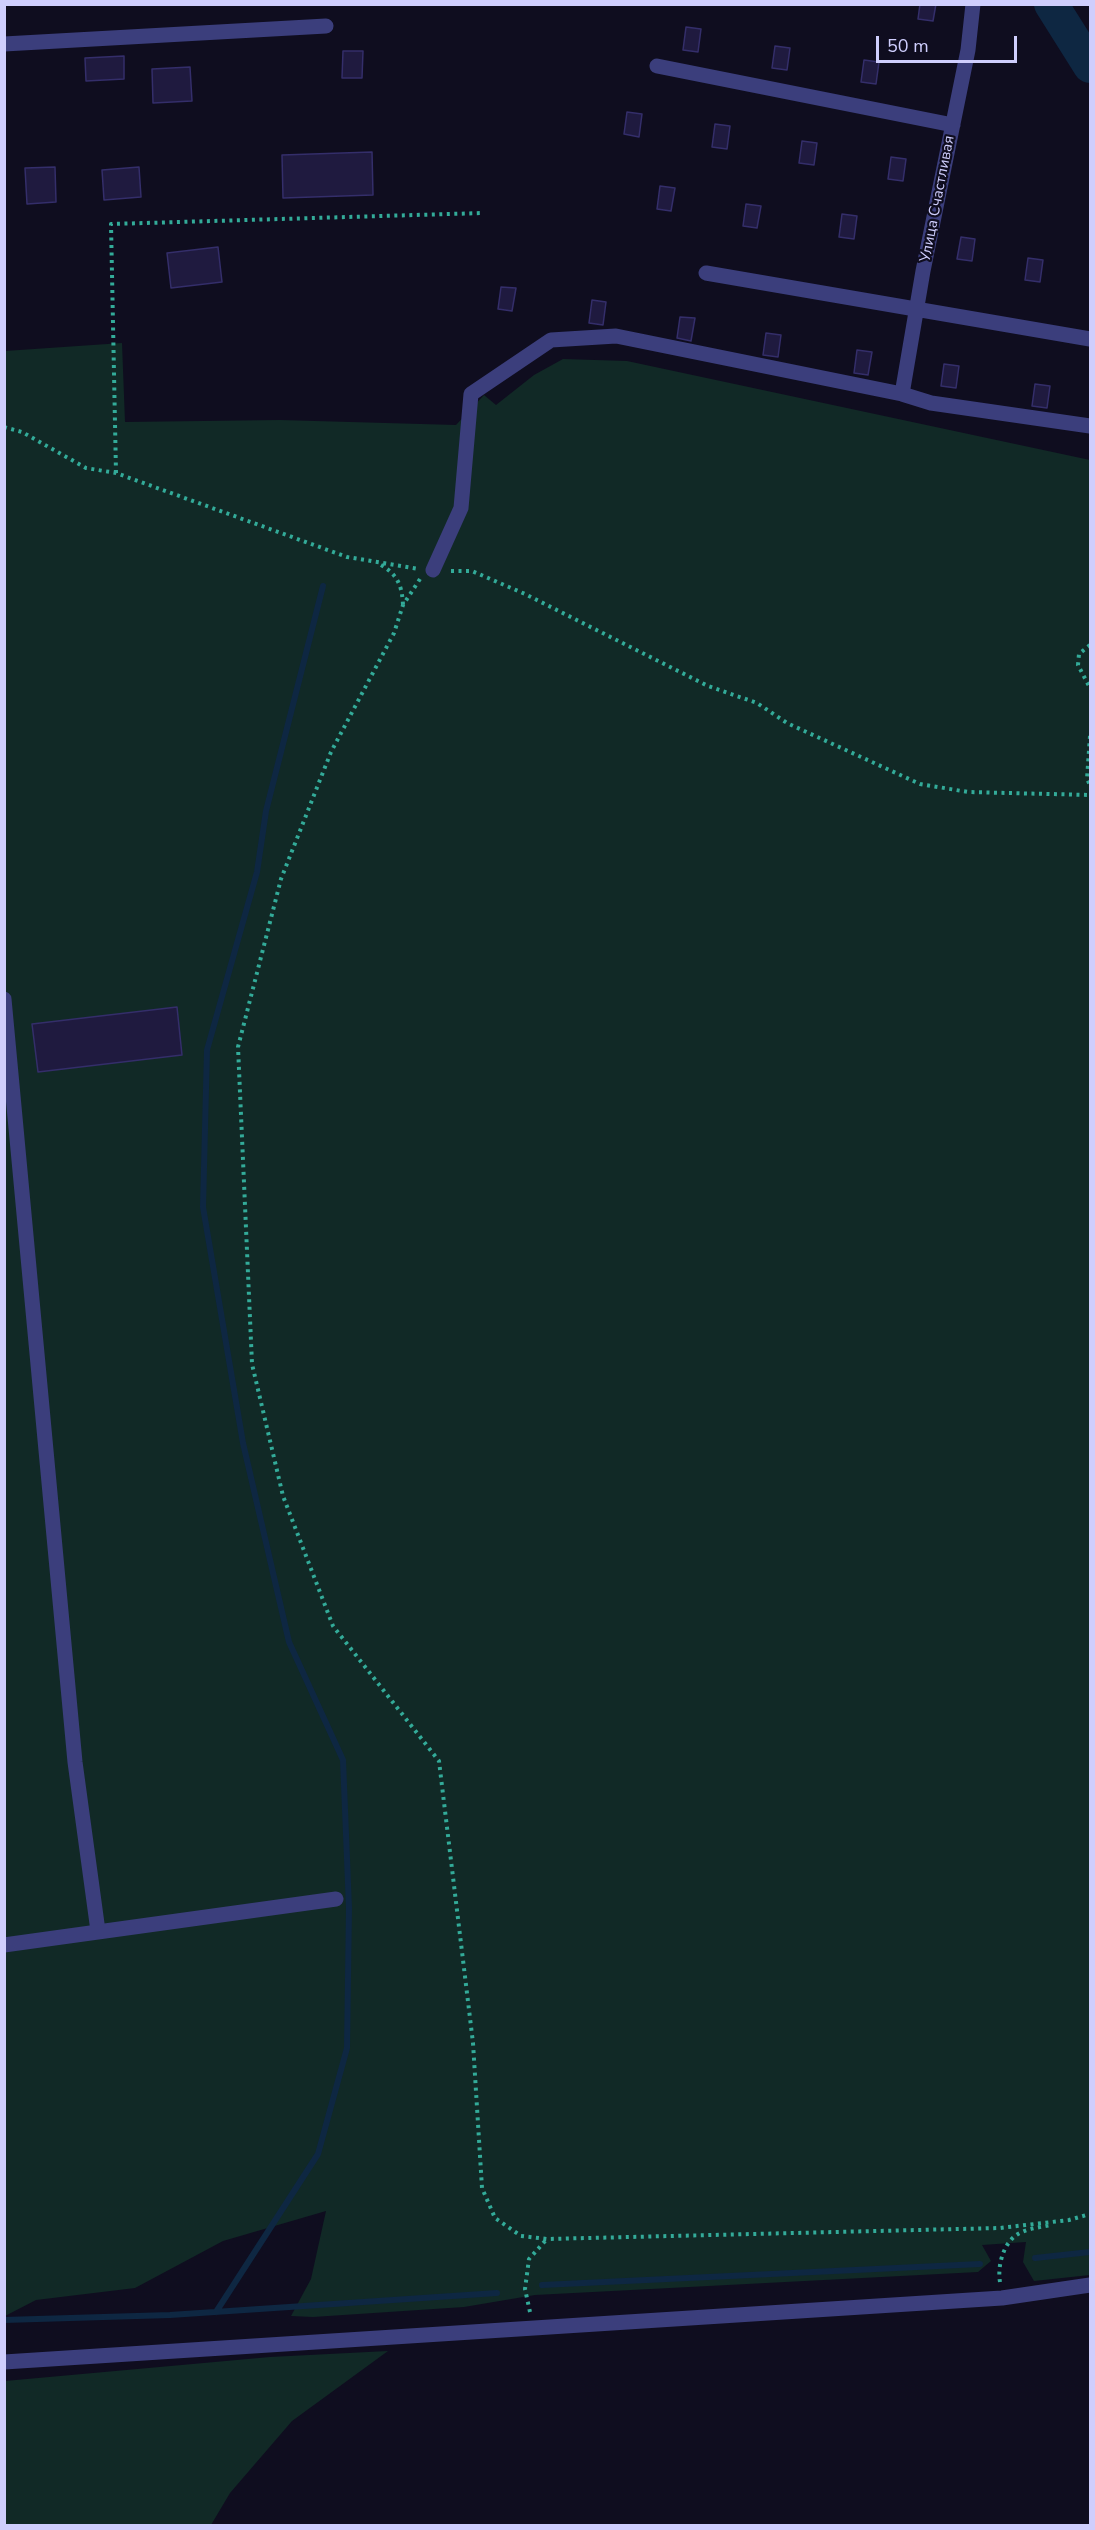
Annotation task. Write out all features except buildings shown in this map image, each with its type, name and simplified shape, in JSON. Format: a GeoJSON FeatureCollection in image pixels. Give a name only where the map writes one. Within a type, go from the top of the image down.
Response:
{"type":"FeatureCollection","features":[{"type":"Feature","properties":{"kind":"street","name":"Улица Счастливая"},"geometry":{"type":"LineString","coordinates":[[902,394],[916,311],[968,50],[973,4]]}},
{"type":"Feature","properties":{"kind":"street"},"geometry":{"type":"LineString","coordinates":[[4,44],[326,26]]}},
{"type":"Feature","properties":{"kind":"street"},"geometry":{"type":"LineString","coordinates":[[657,66],[953,125]]}},
{"type":"Feature","properties":{"kind":"street"},"geometry":{"type":"LineString","coordinates":[[706,273],[916,311],[1090,339]]}},
{"type":"Feature","properties":{"kind":"street"},"geometry":{"type":"LineString","coordinates":[[433,570],[461,508],[471,394],[550,340],[616,336],[902,394],[931,403],[1090,426]]}},
{"type":"Feature","properties":{"kind":"street"},"geometry":{"type":"LineString","coordinates":[[4,999],[75,1762],[98,1931]]}},
{"type":"Feature","properties":{"kind":"street"},"geometry":{"type":"LineString","coordinates":[[4,1945],[336,1899]]}},
{"type":"Feature","properties":{"kind":"street"},"geometry":{"type":"LineString","coordinates":[[4,2362],[1002,2298],[1090,2285]]}},
{"type":"Feature","properties":{"kind":"path"},"geometry":{"type":"LineString","coordinates":[[116,473],[111,224],[483,213]]}},
{"type":"Feature","properties":{"kind":"path"},"geometry":{"type":"LineString","coordinates":[[4,427],[22,432],[86,468],[116,473],[347,557],[433,570],[472,572],[525,594],[708,686],[757,704],[787,723],[920,784],[968,792],[1090,795]]}},
{"type":"Feature","properties":{"kind":"path"},"geometry":{"type":"LineString","coordinates":[[378,563],[397,578],[402,588],[403,605]]}},
{"type":"Feature","properties":{"kind":"path"},"geometry":{"type":"LineString","coordinates":[[433,570],[424,575],[403,605],[394,633],[331,752],[281,879],[238,1047],[252,1364],[283,1496],[333,1626],[439,1761],[473,2043],[482,2188],[495,2218],[521,2236],[547,2239],[1000,2228],[1069,2220]]}},
{"type":"Feature","properties":{"kind":"path"},"geometry":{"type":"LineString","coordinates":[[1090,645],[1079,654],[1078,665],[1090,688]]}},
{"type":"Feature","properties":{"kind":"path"},"geometry":{"type":"LineString","coordinates":[[1090,736],[1087,779],[1090,785]]}},
{"type":"Feature","properties":{"kind":"path"},"geometry":{"type":"LineString","coordinates":[[1002,2298],[999,2276],[1000,2260],[1020,2232],[1090,2214]]}},
{"type":"Feature","properties":{"kind":"path"},"geometry":{"type":"LineString","coordinates":[[535,2328],[525,2289],[529,2259],[547,2239]]}},
{"type":"Feature","properties":{"kind":"green space"},"geometry":{"type":"Polygon","coordinates":[[[122,343],[125,422],[280,420],[456,425],[484,395],[496,405],[534,375],[563,359],[627,361],[1090,460],[1090,2275],[1034,2281],[1023,2262],[1026,2242],[982,2245],[991,2261],[978,2272],[535,2295],[464,2307],[313,2317],[291,2316],[311,2279],[326,2211],[223,2241],[135,2288],[36,2300],[5,2316],[5,351],[122,343]]]}},
{"type":"Feature","properties":{"kind":"green space"},"geometry":{"type":"Polygon","coordinates":[[[388,2351],[292,2421],[230,2493],[211,2525],[5,2525],[5,2381],[270,2357],[388,2351]]]}},
{"type":"Feature","properties":{"kind":"waterway"},"geometry":{"type":"LineString","coordinates":[[1051,4],[1090,66]]}},
{"type":"Feature","properties":{"kind":"waterway"},"geometry":{"type":"LineString","coordinates":[[216,2312],[318,2154],[347,2048],[349,1908],[343,1760],[289,1642],[243,1443],[203,1207],[207,1050],[257,872],[266,811],[323,586]]}},
{"type":"Feature","properties":{"kind":"waterway"},"geometry":{"type":"LineString","coordinates":[[1035,2258],[1090,2252]]}},
{"type":"Feature","properties":{"kind":"waterway"},"geometry":{"type":"LineString","coordinates":[[542,2285],[980,2264]]}},
{"type":"Feature","properties":{"kind":"waterway"},"geometry":{"type":"LineString","coordinates":[[4,2320],[170,2315],[497,2293]]}}]}
